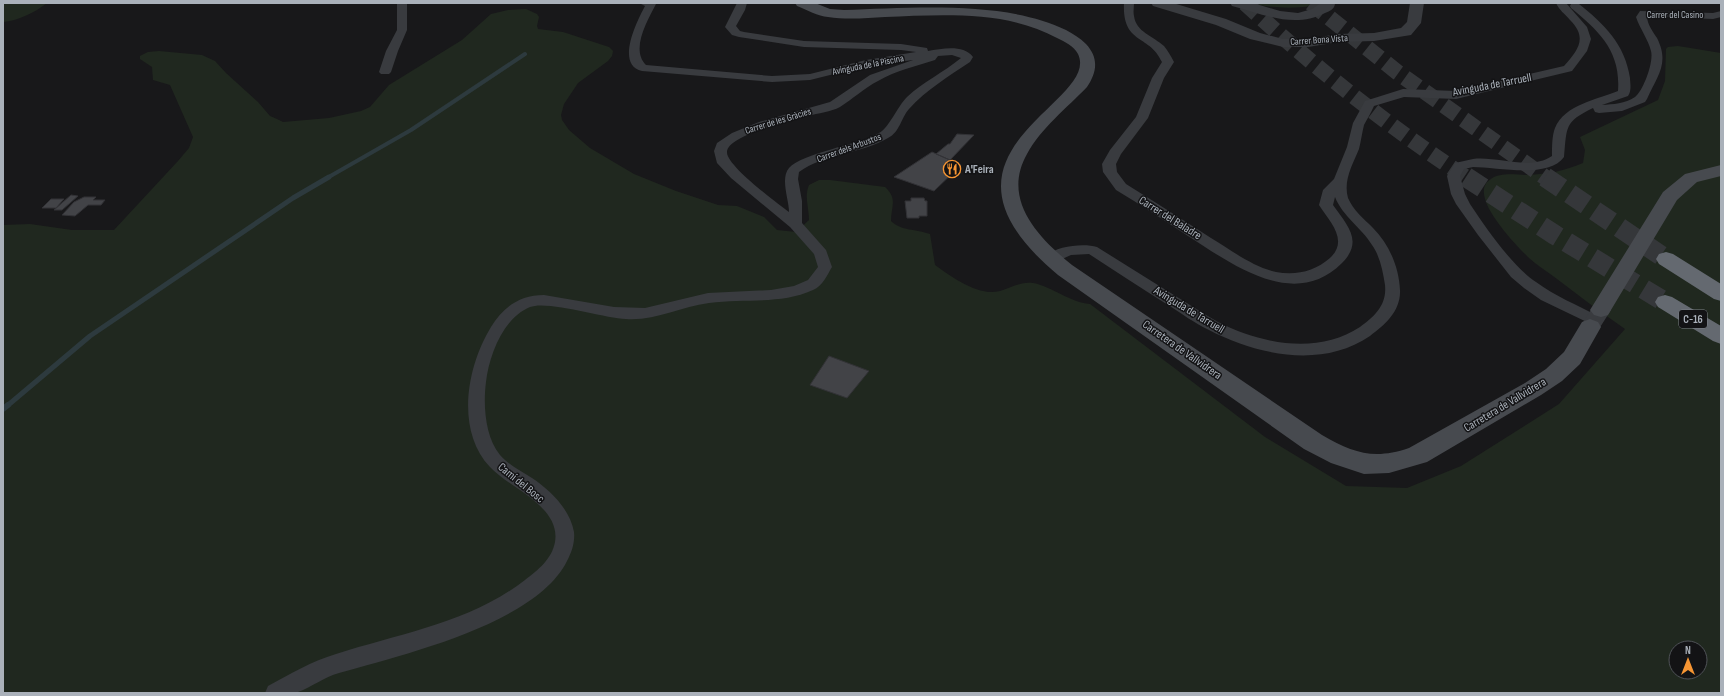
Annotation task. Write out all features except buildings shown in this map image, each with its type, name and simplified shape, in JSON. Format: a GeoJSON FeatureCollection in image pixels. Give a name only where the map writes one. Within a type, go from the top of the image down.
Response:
{"type":"FeatureCollection","features":[{"type":"Feature","properties":{"kind":"highway"},"geometry":{"type":"LineString","coordinates":[[1666,259],[1721,294]]}},
{"type":"Feature","properties":{"kind":"highway","name":"C-16"},"geometry":{"type":"LineString","coordinates":[[1665,302],[1721,336]]}},
{"type":"Feature","properties":{"kind":"main road","name":"Carretera de Vallvidrera"},"geometry":{"type":"LineString","coordinates":[[802,3],[828,13],[844,14],[964,12],[998,15],[1044,26],[1078,43],[1088,59],[1089,67],[1086,76],[1081,84],[1030,138],[1018,154],[1010,176],[1011,194],[1020,224],[1051,259],[1065,270],[1337,457],[1363,464],[1390,464],[1418,455],[1534,389],[1554,375],[1572,358],[1594,319],[1670,196],[1690,178],[1721,170]]}},
{"type":"Feature","properties":{"kind":"street"},"geometry":{"type":"LineString","coordinates":[[385,72],[392,51],[402,30],[402,3]]}},
{"type":"Feature","properties":{"kind":"street","name":"Avinguda de la Piscina"},"geometry":{"type":"LineString","coordinates":[[644,3],[651,4],[639,31],[634,58],[642,68],[772,79],[810,77],[866,63],[935,53]]}},
{"type":"Feature","properties":{"kind":"street","name":"Avinguda de la Piscina"},"geometry":{"type":"LineString","coordinates":[[742,3],[741,9],[734,18],[730,27],[736,33],[743,35],[816,45],[916,48],[935,53]]}},
{"type":"Feature","properties":{"kind":"street","name":"Carrer del Baladre"},"geometry":{"type":"LineString","coordinates":[[1129,3],[1127,12],[1134,29],[1142,38],[1160,48],[1166,55],[1168,62],[1158,78],[1142,118],[1115,153],[1109,164],[1110,172],[1120,187],[1248,268],[1273,276],[1293,277],[1312,275],[1327,268],[1338,259],[1345,248],[1346,236],[1341,224],[1326,205],[1330,190],[1340,181]]}},
{"type":"Feature","properties":{"kind":"street","name":"Carrer Bona Vista"},"geometry":{"type":"LineString","coordinates":[[1158,3],[1221,22],[1255,36],[1283,43],[1296,43],[1338,38],[1374,37],[1406,32],[1414,23],[1416,3]]}},
{"type":"Feature","properties":{"kind":"street"},"geometry":{"type":"LineString","coordinates":[[1237,3],[1277,14],[1303,17],[1318,12],[1328,6],[1328,3]]}},
{"type":"Feature","properties":{"kind":"street","name":"Avinguda de Tarruell"},"geometry":{"type":"LineString","coordinates":[[1051,259],[1066,250],[1081,248],[1092,250],[1196,316],[1232,335],[1269,346],[1313,351],[1333,347],[1363,334],[1380,320],[1390,307],[1394,293],[1386,260],[1379,244],[1367,228],[1346,208],[1341,198],[1340,181],[1359,124],[1369,104],[1403,93],[1456,95],[1568,69],[1585,44],[1586,36],[1582,26],[1561,3]]}},
{"type":"Feature","properties":{"kind":"street"},"geometry":{"type":"LineString","coordinates":[[1572,3],[1604,30],[1612,40],[1622,63],[1626,84],[1624,94],[1576,112],[1564,122],[1561,128],[1558,158],[1556,162],[1548,165],[1530,166],[1467,162],[1457,167],[1454,173],[1454,183],[1458,194],[1472,216],[1505,260],[1523,280],[1550,298],[1594,319]]}},
{"type":"Feature","properties":{"kind":"street","name":"Carrer del Casino"},"geometry":{"type":"LineString","coordinates":[[1576,112],[1622,107],[1641,99],[1655,70],[1658,58],[1654,45],[1641,17],[1644,13],[1713,16],[1721,14]]}},
{"type":"Feature","properties":{"kind":"street","name":"Carrer dels Arbustos"},"geometry":{"type":"LineString","coordinates":[[795,224],[795,194],[791,180],[795,169],[818,159],[860,146],[886,134],[892,129],[898,115],[904,107],[924,87],[966,60],[967,56],[962,53],[952,52],[935,53]]}},
{"type":"Feature","properties":{"kind":"street","name":"Carrer de les Gràcies"},"geometry":{"type":"LineString","coordinates":[[795,224],[736,175],[722,160],[720,151],[723,143],[733,136],[760,125],[834,105],[867,82],[893,70],[931,58],[935,53]]}},
{"type":"Feature","properties":{"kind":"street","name":"Camí del Bosc"},"geometry":{"type":"LineString","coordinates":[[276,693],[334,664],[384,651],[473,622],[512,601],[531,588],[550,571],[562,552],[566,537],[556,512],[531,487],[494,460],[482,440],[476,405],[477,382],[482,360],[490,341],[512,312],[522,304],[541,300],[614,312],[635,314],[649,313],[664,310],[683,303],[708,298],[778,293],[809,287],[819,278],[825,267],[821,253],[795,224]]}},
{"type":"Feature","properties":{"kind":"shaded area"},"geometry":{"type":"Polygon","coordinates":[[[3,3],[47,3],[26,16],[3,22],[3,3]]]}},
{"type":"Feature","properties":{"kind":"shaded area"},"geometry":{"type":"Polygon","coordinates":[[[1251,3],[1312,3],[1311,6],[1289,8],[1251,3]]]}},
{"type":"Feature","properties":{"kind":"shaded area"},"geometry":{"type":"Polygon","coordinates":[[[526,9],[537,14],[539,17],[537,26],[538,29],[563,32],[609,47],[613,51],[612,56],[608,61],[578,83],[564,104],[561,115],[562,120],[569,130],[590,148],[634,174],[676,191],[718,205],[737,206],[764,217],[777,230],[796,232],[809,220],[807,198],[809,185],[819,180],[830,180],[885,187],[893,199],[891,221],[899,227],[930,234],[935,265],[966,285],[975,289],[992,292],[1000,291],[1020,284],[1033,283],[1068,298],[1090,304],[1265,437],[1346,486],[1407,488],[1461,466],[1559,404],[1625,329],[1535,263],[1523,252],[1505,232],[1488,207],[1484,196],[1485,186],[1491,179],[1499,175],[1549,173],[1583,163],[1585,150],[1580,137],[1658,100],[1665,81],[1666,49],[1668,47],[1678,46],[1721,53],[1721,693],[3,693],[3,225],[30,224],[72,230],[114,230],[189,148],[193,137],[170,85],[153,80],[152,67],[140,59],[140,56],[148,52],[159,51],[202,55],[215,61],[258,102],[270,116],[283,122],[329,118],[361,111],[370,107],[389,85],[462,40],[491,14],[508,10],[526,9]]]}},
{"type":"Feature","properties":{"kind":"waterway"},"geometry":{"type":"LineString","coordinates":[[327,178],[411,130],[525,54]]}},
{"type":"Feature","properties":{"kind":"waterway"},"geometry":{"type":"LineString","coordinates":[[7,406],[90,336],[293,198],[329,177]]}},
{"type":"Feature","properties":{"kind":"waterway"},"geometry":{"type":"LineString","coordinates":[[3,409],[8,405]]}},
{"type":"Feature","properties":{"kind":"tunnel"},"geometry":{"type":"LineString","coordinates":[[1245,3],[1325,73],[1380,117],[1467,178]]}},
{"type":"Feature","properties":{"kind":"tunnel"},"geometry":{"type":"LineString","coordinates":[[1311,3],[1397,72],[1546,178]]}},
{"type":"Feature","properties":{"kind":"tunnel"},"geometry":{"type":"LineString","coordinates":[[1466,177],[1555,235],[1665,302]]}},
{"type":"Feature","properties":{"kind":"tunnel"},"geometry":{"type":"LineString","coordinates":[[1545,177],[1666,259]]}},
{"type":"Feature","properties":{"kind":"place","name":"A'Feira"},"geometry":{"type":"Point","coordinates":[952,169]}}]}
